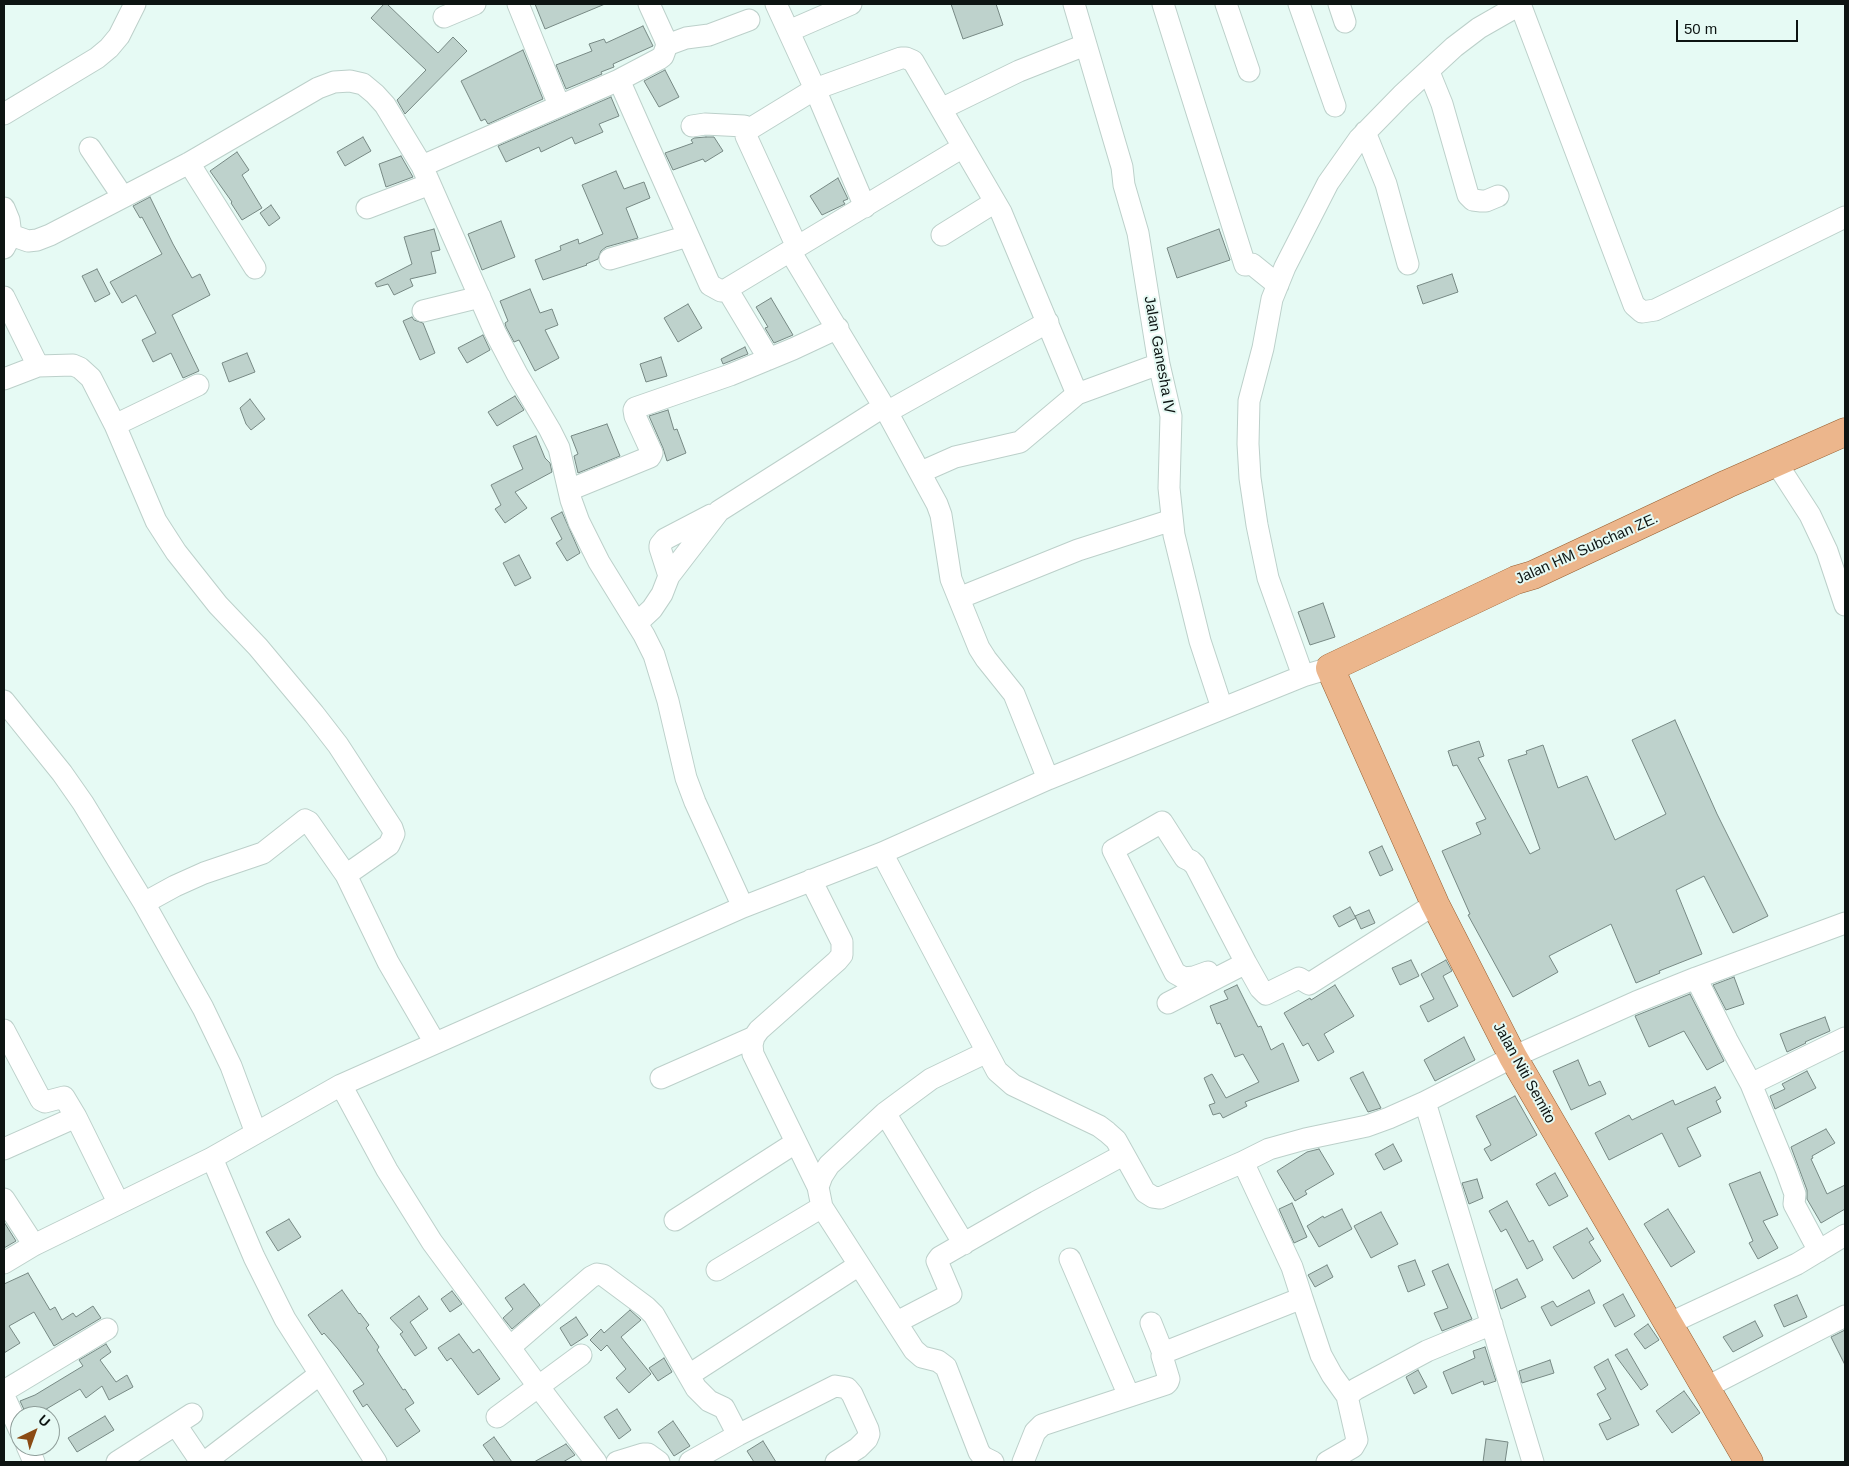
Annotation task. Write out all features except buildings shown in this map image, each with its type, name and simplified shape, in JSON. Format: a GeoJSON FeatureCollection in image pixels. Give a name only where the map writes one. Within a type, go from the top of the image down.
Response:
{"type":"FeatureCollection","features":[{"type":"Feature","properties":{"kind":"main road","name":"Jalan HM Subchan ZE."},"geometry":{"type":"LineString","coordinates":[[1330,668],[1516,580],[1533,575],[1727,484],[1777,464],[1845,432]]}},
{"type":"Feature","properties":{"kind":"main road","name":"Jalan Niti Semito"},"geometry":{"type":"LineString","coordinates":[[1330,668],[1435,904],[1512,1056],[1749,1462]]}},
{"type":"Feature","properties":{"kind":"street"},"geometry":{"type":"LineString","coordinates":[[4,114],[103,53],[119,36],[135,4]]}},
{"type":"Feature","properties":{"kind":"street"},"geometry":{"type":"LineString","coordinates":[[444,17],[475,4]]}},
{"type":"Feature","properties":{"kind":"street"},"geometry":{"type":"LineString","coordinates":[[518,4],[560,105]]}},
{"type":"Feature","properties":{"kind":"street"},"geometry":{"type":"LineString","coordinates":[[367,208],[560,105],[619,80],[659,59],[666,51],[667,45],[649,4]]}},
{"type":"Feature","properties":{"kind":"street"},"geometry":{"type":"LineString","coordinates":[[776,4],[815,89],[864,207]]}},
{"type":"Feature","properties":{"kind":"street"},"geometry":{"type":"LineString","coordinates":[[788,31],[851,4]]}},
{"type":"Feature","properties":{"kind":"street","name":"Jalan Ganesha IV"},"geometry":{"type":"LineString","coordinates":[[1074,4],[1122,168],[1124,184],[1138,233],[1159,364],[1170,416],[1169,488],[1174,535],[1200,641],[1222,708]]}},
{"type":"Feature","properties":{"kind":"street"},"geometry":{"type":"LineString","coordinates":[[1163,4],[1245,265],[1252,264],[1278,285]]}},
{"type":"Feature","properties":{"kind":"street"},"geometry":{"type":"LineString","coordinates":[[1226,4],[1249,71]]}},
{"type":"Feature","properties":{"kind":"street"},"geometry":{"type":"LineString","coordinates":[[1299,4],[1335,106]]}},
{"type":"Feature","properties":{"kind":"street"},"geometry":{"type":"LineString","coordinates":[[1303,676],[1268,578],[1250,478],[1248,444],[1249,401],[1263,348],[1272,299],[1300,235],[1328,183],[1344,159],[1365,132],[1402,95],[1460,43],[1479,28],[1521,4],[1634,305],[1642,312],[1655,310],[1845,217]]}},
{"type":"Feature","properties":{"kind":"street"},"geometry":{"type":"LineString","coordinates":[[667,45],[686,38],[709,35],[749,20]]}},
{"type":"Feature","properties":{"kind":"street"},"geometry":{"type":"LineString","coordinates":[[941,109],[1019,71],[1086,46]]}},
{"type":"Feature","properties":{"kind":"street"},"geometry":{"type":"LineString","coordinates":[[1048,779],[1014,694],[979,648],[951,579],[942,524],[921,472],[793,249],[746,136],[750,128],[815,89],[901,58],[912,61],[995,202],[1048,322],[1077,394]]}},
{"type":"Feature","properties":{"kind":"street"},"geometry":{"type":"LineString","coordinates":[[1429,72],[1442,104],[1468,195],[1473,200],[1481,202],[1498,196]]}},
{"type":"Feature","properties":{"kind":"street"},"geometry":{"type":"LineString","coordinates":[[619,80],[710,285],[721,291],[963,147]]}},
{"type":"Feature","properties":{"kind":"street"},"geometry":{"type":"LineString","coordinates":[[4,208],[9,220],[8,241],[37,240],[188,163],[318,88],[334,82],[350,81],[363,84],[375,94],[385,104],[426,175],[495,332],[510,358],[516,374],[559,448],[579,522],[590,545],[654,655],[662,678],[686,778],[694,802],[743,907]]}},
{"type":"Feature","properties":{"kind":"street"},"geometry":{"type":"LineString","coordinates":[[692,126],[705,124],[750,128]]}},
{"type":"Feature","properties":{"kind":"street"},"geometry":{"type":"LineString","coordinates":[[1365,132],[1386,184],[1408,264]]}},
{"type":"Feature","properties":{"kind":"street"},"geometry":{"type":"LineString","coordinates":[[90,148],[122,197]]}},
{"type":"Feature","properties":{"kind":"street"},"geometry":{"type":"LineString","coordinates":[[188,163],[254,268]]}},
{"type":"Feature","properties":{"kind":"street"},"geometry":{"type":"LineString","coordinates":[[942,235],[995,202]]}},
{"type":"Feature","properties":{"kind":"street"},"geometry":{"type":"LineString","coordinates":[[610,259],[688,236]]}},
{"type":"Feature","properties":{"kind":"street"},"geometry":{"type":"LineString","coordinates":[[727,289],[769,359]]}},
{"type":"Feature","properties":{"kind":"street"},"geometry":{"type":"LineString","coordinates":[[4,297],[38,366]]}},
{"type":"Feature","properties":{"kind":"street"},"geometry":{"type":"LineString","coordinates":[[423,311],[480,297]]}},
{"type":"Feature","properties":{"kind":"street"},"geometry":{"type":"LineString","coordinates":[[637,624],[659,599],[669,576],[660,548],[665,539],[719,510],[885,409],[1048,322]]}},
{"type":"Feature","properties":{"kind":"street"},"geometry":{"type":"LineString","coordinates":[[569,490],[650,457],[652,453],[635,416],[635,408],[730,375],[838,328]]}},
{"type":"Feature","properties":{"kind":"street"},"geometry":{"type":"LineString","coordinates":[[921,472],[955,457],[1020,442],[1077,394],[1159,364]]}},
{"type":"Feature","properties":{"kind":"street"},"geometry":{"type":"LineString","coordinates":[[4,379],[38,366],[73,365],[80,368],[91,378],[156,521],[176,552],[218,605],[258,647],[314,714],[338,745],[392,828],[394,834],[389,845],[346,875]]}},
{"type":"Feature","properties":{"kind":"street"},"geometry":{"type":"LineString","coordinates":[[114,425],[198,385]]}},
{"type":"Feature","properties":{"kind":"street"},"geometry":{"type":"LineString","coordinates":[[1777,464],[1810,515],[1827,551],[1845,605]]}},
{"type":"Feature","properties":{"kind":"street"},"geometry":{"type":"LineString","coordinates":[[959,598],[1078,550],[1172,520]]}},
{"type":"Feature","properties":{"kind":"street"},"geometry":{"type":"LineString","coordinates":[[4,1263],[34,1245],[118,1202],[212,1158],[342,1085],[435,1043],[743,907],[882,853],[1048,779],[1303,676],[1330,668]]}},
{"type":"Feature","properties":{"kind":"street"},"geometry":{"type":"LineString","coordinates":[[6,709],[62,774],[83,803],[144,903],[203,1008],[231,1066],[256,1133]]}},
{"type":"Feature","properties":{"kind":"street"},"geometry":{"type":"LineString","coordinates":[[144,903],[204,873],[263,853],[305,820],[309,822],[346,875],[388,962],[435,1043]]}},
{"type":"Feature","properties":{"kind":"street"},"geometry":{"type":"LineString","coordinates":[[1212,980],[1208,972],[1184,978],[1175,973],[1113,850],[1162,822],[1186,860],[1194,865],[1246,963],[1260,988],[1266,994],[1299,978],[1309,984],[1435,904]]}},
{"type":"Feature","properties":{"kind":"street"},"geometry":{"type":"LineString","coordinates":[[882,853],[998,1071],[1005,1079],[1024,1090],[1099,1126],[1116,1140],[1146,1192],[1149,1195],[1160,1198],[1278,1146],[1367,1126],[1425,1102],[1512,1056],[1636,1002],[1845,923]]}},
{"type":"Feature","properties":{"kind":"street"},"geometry":{"type":"LineString","coordinates":[[811,880],[842,942],[842,955],[837,962],[759,1030],[754,1037],[752,1045],[753,1054],[820,1198],[859,1265],[918,1354],[938,1361],[950,1372],[979,1452],[989,1461],[993,1462]]}},
{"type":"Feature","properties":{"kind":"street"},"geometry":{"type":"LineString","coordinates":[[1168,1004],[1246,963]]}},
{"type":"Feature","properties":{"kind":"street"},"geometry":{"type":"LineString","coordinates":[[1696,978],[1751,1084],[1786,1169],[1794,1194],[1794,1204],[1819,1251]]}},
{"type":"Feature","properties":{"kind":"street"},"geometry":{"type":"LineString","coordinates":[[4,1030],[41,1100],[45,1102],[64,1097],[118,1202]]}},
{"type":"Feature","properties":{"kind":"street"},"geometry":{"type":"LineString","coordinates":[[661,1078],[754,1037]]}},
{"type":"Feature","properties":{"kind":"street"},"geometry":{"type":"LineString","coordinates":[[1751,1084],[1845,1038]]}},
{"type":"Feature","properties":{"kind":"street"},"geometry":{"type":"LineString","coordinates":[[717,1270],[820,1198],[822,1176],[829,1165],[885,1113],[931,1079],[987,1052]]}},
{"type":"Feature","properties":{"kind":"street"},"geometry":{"type":"LineString","coordinates":[[342,1085],[387,1170],[432,1242],[596,1462]]}},
{"type":"Feature","properties":{"kind":"street"},"geometry":{"type":"LineString","coordinates":[[1425,1102],[1533,1462]]}},
{"type":"Feature","properties":{"kind":"street"},"geometry":{"type":"LineString","coordinates":[[885,1113],[964,1244]]}},
{"type":"Feature","properties":{"kind":"street"},"geometry":{"type":"LineString","coordinates":[[4,1149],[76,1118]]}},
{"type":"Feature","properties":{"kind":"street"},"geometry":{"type":"LineString","coordinates":[[675,1220],[795,1143]]}},
{"type":"Feature","properties":{"kind":"street"},"geometry":{"type":"LineString","coordinates":[[897,1322],[951,1294],[937,1261],[940,1257],[1123,1155]]}},
{"type":"Feature","properties":{"kind":"street"},"geometry":{"type":"LineString","coordinates":[[212,1158],[269,1288],[285,1319],[376,1462]]}},
{"type":"Feature","properties":{"kind":"street"},"geometry":{"type":"LineString","coordinates":[[1243,1162],[1292,1267],[1321,1355],[1347,1396],[1358,1440],[1353,1447],[1327,1462]]}},
{"type":"Feature","properties":{"kind":"street"},"geometry":{"type":"LineString","coordinates":[[4,1199],[34,1245]]}},
{"type":"Feature","properties":{"kind":"street"},"geometry":{"type":"LineString","coordinates":[[1668,1324],[1777,1275],[1845,1235]]}},
{"type":"Feature","properties":{"kind":"street"},"geometry":{"type":"LineString","coordinates":[[1070,1259],[1129,1396]]}},
{"type":"Feature","properties":{"kind":"street"},"geometry":{"type":"LineString","coordinates":[[690,1375],[859,1265]]}},
{"type":"Feature","properties":{"kind":"street"},"geometry":{"type":"LineString","coordinates":[[510,1347],[591,1277],[596,1274],[603,1275],[646,1307],[654,1316],[700,1393],[709,1401],[724,1408],[738,1435]]}},
{"type":"Feature","properties":{"kind":"street"},"geometry":{"type":"LineString","coordinates":[[1163,1353],[1302,1298]]}},
{"type":"Feature","properties":{"kind":"street"},"geometry":{"type":"LineString","coordinates":[[1705,1388],[1845,1316]]}},
{"type":"Feature","properties":{"kind":"street"},"geometry":{"type":"LineString","coordinates":[[1023,1462],[1035,1432],[1042,1425],[1168,1382],[1163,1353],[1151,1323]]}},
{"type":"Feature","properties":{"kind":"street"},"geometry":{"type":"LineString","coordinates":[[1347,1396],[1356,1389],[1427,1351],[1492,1324]]}},
{"type":"Feature","properties":{"kind":"street"},"geometry":{"type":"LineString","coordinates":[[4,1391],[108,1329]]}},
{"type":"Feature","properties":{"kind":"street"},"geometry":{"type":"LineString","coordinates":[[497,1416],[581,1355]]}},
{"type":"Feature","properties":{"kind":"street"},"geometry":{"type":"LineString","coordinates":[[117,1462],[184,1420],[203,1462],[320,1374]]}},
{"type":"Feature","properties":{"kind":"street"},"geometry":{"type":"LineString","coordinates":[[690,1462],[827,1388],[841,1386],[852,1394],[869,1434],[867,1439],[858,1448],[836,1462]]}},
{"type":"Feature","properties":{"kind":"street"},"geometry":{"type":"LineString","coordinates":[[4,1396],[10,1409]]}},
{"type":"Feature","properties":{"kind":"street"},"geometry":{"type":"LineString","coordinates":[[617,1462],[643,1454],[648,1454],[659,1462]]}}]}
